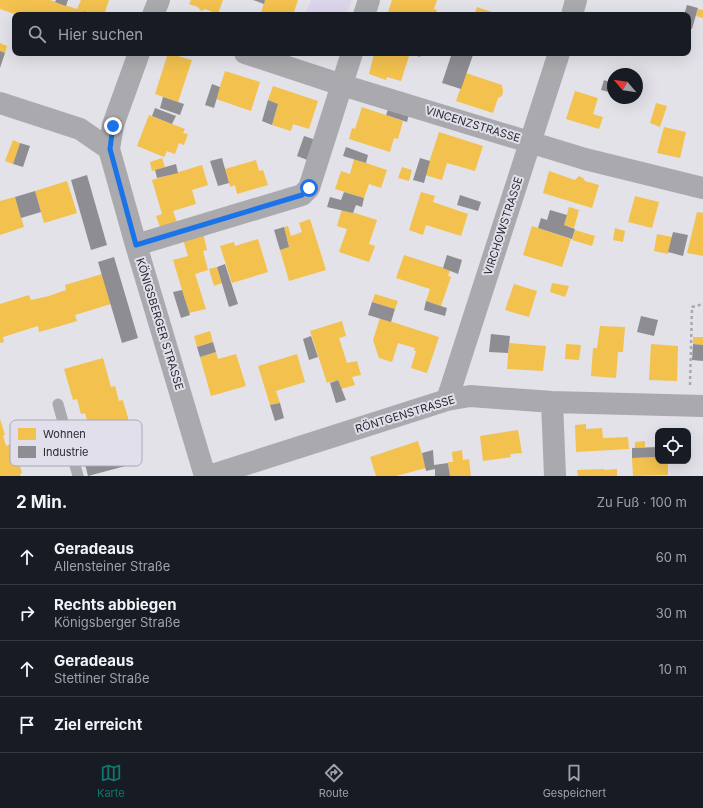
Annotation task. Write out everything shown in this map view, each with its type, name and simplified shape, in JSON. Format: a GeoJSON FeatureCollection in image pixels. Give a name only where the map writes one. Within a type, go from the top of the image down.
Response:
{"type":"FeatureCollection","features":[{"type":"Feature","properties":{"kind":"street"},"geometry":{"type":"LineString","coordinates":[[154,12],[159,0]]}},
{"type":"Feature","properties":{"kind":"street"},"geometry":{"type":"LineString","coordinates":[[365,12],[369,0]]}},
{"type":"Feature","properties":{"kind":"street"},"geometry":{"type":"LineString","coordinates":[[573,12],[576,0]]}},
{"type":"Feature","properties":{"kind":"street"},"geometry":{"type":"LineString","coordinates":[[0,103],[80,129],[110,149],[113,126],[138,56]]}},
{"type":"Feature","properties":{"kind":"street","name":"VINCENZSTRASSE"},"geometry":{"type":"LineString","coordinates":[[254,56],[342,85],[531,141],[585,159],[703,188]]}},
{"type":"Feature","properties":{"kind":"street"},"geometry":{"type":"LineString","coordinates":[[136,245],[302,195],[309,188],[351,56]]}},
{"type":"Feature","properties":{"kind":"street","name":"VIRCHOWSTRASSE"},"geometry":{"type":"LineString","coordinates":[[447,400],[558,56]]}},
{"type":"Feature","properties":{"kind":"street","name":"KÖNIGSBERGER STRASSE"},"geometry":{"type":"LineString","coordinates":[[110,149],[136,245],[206,476]]}},
{"type":"Feature","properties":{"kind":"street","name":"RÖNTGENSTRASSE"},"geometry":{"type":"LineString","coordinates":[[209,476],[447,400],[470,396],[552,402],[696,405]]}},
{"type":"Feature","properties":{"kind":"street"},"geometry":{"type":"LineString","coordinates":[[552,402],[555,476]]}},
{"type":"Feature","properties":{"kind":"lane"},"geometry":{"type":"LineString","coordinates":[[58,404],[62,420]]}},
{"type":"Feature","properties":{"kind":"lane"},"geometry":{"type":"LineString","coordinates":[[75,466],[78,476]]}},
{"type":"Feature","properties":{"kind":"path"},"geometry":{"type":"LineString","coordinates":[[696,405],[692,307],[703,304]]}},
{"type":"Feature","properties":{"kind":"shaded area"},"geometry":{"type":"Polygon","coordinates":[[[311,0],[352,0],[347,12],[306,12],[311,0]]]}},
{"type":"Feature","properties":{"kind":"building: Wohnen"},"geometry":{"type":"Polygon","coordinates":[[[0,0],[50,0],[77,9],[81,0],[109,0],[105,12],[84,11],[12,12],[12,13],[0,9],[0,0]]]}},
{"type":"Feature","properties":{"kind":"building: Wohnen"},"geometry":{"type":"Polygon","coordinates":[[[191,0],[223,0],[219,12],[213,12],[205,9],[201,11],[198,7],[189,4],[191,0]]]}},
{"type":"Feature","properties":{"kind":"building: Wohnen"},"geometry":{"type":"Polygon","coordinates":[[[265,0],[298,0],[294,12],[261,12],[265,0]]]}},
{"type":"Feature","properties":{"kind":"building: Wohnen"},"geometry":{"type":"Polygon","coordinates":[[[392,0],[437,0],[434,9],[437,10],[436,12],[388,12],[392,0]]]}},
{"type":"Feature","properties":{"kind":"building: Wohnen"},"geometry":{"type":"Polygon","coordinates":[[[477,7],[492,12],[475,12],[477,7]]]}},
{"type":"Feature","properties":{"kind":"building: Wohnen"},"geometry":{"type":"Polygon","coordinates":[[[698,9],[703,10],[703,18],[696,16],[698,9]]]}},
{"type":"Feature","properties":{"kind":"building: Wohnen"},"geometry":{"type":"Polygon","coordinates":[[[0,43],[7,46],[5,53],[0,51],[0,43]]]}},
{"type":"Feature","properties":{"kind":"building: Wohnen"},"geometry":{"type":"Polygon","coordinates":[[[167,56],[178,56],[192,60],[178,102],[155,94],[167,56]]]}},
{"type":"Feature","properties":{"kind":"building: Wohnen"},"geometry":{"type":"Polygon","coordinates":[[[374,56],[409,56],[401,81],[387,77],[386,80],[369,74],[374,56]]]}},
{"type":"Feature","properties":{"kind":"building: Wohnen"},"geometry":{"type":"Polygon","coordinates":[[[225,71],[260,82],[251,111],[216,99],[225,71]]]}},
{"type":"Feature","properties":{"kind":"building: Wohnen"},"geometry":{"type":"Polygon","coordinates":[[[466,73],[502,85],[502,96],[498,98],[493,113],[456,101],[466,73]]]}},
{"type":"Feature","properties":{"kind":"building: Wohnen"},"geometry":{"type":"Polygon","coordinates":[[[273,86],[318,101],[309,129],[293,124],[291,131],[272,125],[278,104],[268,100],[273,86]]]}},
{"type":"Feature","properties":{"kind":"building: Wohnen"},"geometry":{"type":"Polygon","coordinates":[[[575,91],[598,98],[593,114],[603,117],[599,129],[566,119],[575,91]]]}},
{"type":"Feature","properties":{"kind":"building: Wohnen"},"geometry":{"type":"Polygon","coordinates":[[[656,103],[667,106],[660,127],[650,123],[656,103]]]}},
{"type":"Feature","properties":{"kind":"building: Wohnen"},"geometry":{"type":"Polygon","coordinates":[[[362,107],[403,121],[398,139],[394,138],[390,152],[349,139],[352,128],[355,129],[362,107]]]}},
{"type":"Feature","properties":{"kind":"building: Wohnen"},"geometry":{"type":"Polygon","coordinates":[[[149,115],[185,129],[183,133],[188,134],[184,145],[179,143],[175,154],[167,151],[164,157],[137,146],[149,115]]]}},
{"type":"Feature","properties":{"kind":"building: Wohnen"},"geometry":{"type":"Polygon","coordinates":[[[664,127],[686,132],[680,158],[657,153],[664,127]]]}},
{"type":"Feature","properties":{"kind":"building: Wohnen"},"geometry":{"type":"Polygon","coordinates":[[[439,132],[483,146],[475,171],[447,163],[442,180],[425,175],[439,132]]]}},
{"type":"Feature","properties":{"kind":"building: Wohnen"},"geometry":{"type":"Polygon","coordinates":[[[13,140],[20,143],[13,164],[5,161],[13,140]]]}},
{"type":"Feature","properties":{"kind":"building: Wohnen"},"geometry":{"type":"Polygon","coordinates":[[[162,158],[165,167],[152,171],[150,162],[162,158]]]}},
{"type":"Feature","properties":{"kind":"building: Wohnen"},"geometry":{"type":"Polygon","coordinates":[[[354,159],[387,170],[381,188],[369,184],[364,198],[335,189],[341,171],[350,174],[354,159]]]}},
{"type":"Feature","properties":{"kind":"building: Wohnen"},"geometry":{"type":"Polygon","coordinates":[[[256,160],[259,171],[263,170],[268,185],[237,194],[235,185],[230,187],[225,169],[256,160]]]}},
{"type":"Feature","properties":{"kind":"building: Wohnen"},"geometry":{"type":"Polygon","coordinates":[[[202,165],[208,185],[192,190],[196,204],[173,211],[177,222],[160,227],[156,216],[162,214],[152,180],[202,165]]]}},
{"type":"Feature","properties":{"kind":"building: Wohnen"},"geometry":{"type":"Polygon","coordinates":[[[402,167],[412,170],[409,181],[398,178],[402,167]]]}},
{"type":"Feature","properties":{"kind":"building: Wohnen"},"geometry":{"type":"Polygon","coordinates":[[[549,171],[575,180],[579,176],[585,181],[599,185],[592,208],[543,193],[549,171]]]}},
{"type":"Feature","properties":{"kind":"building: Wohnen"},"geometry":{"type":"Polygon","coordinates":[[[67,181],[77,213],[44,223],[35,191],[67,181]]]}},
{"type":"Feature","properties":{"kind":"building: Wohnen"},"geometry":{"type":"Polygon","coordinates":[[[421,192],[435,196],[433,202],[468,214],[461,236],[426,225],[423,235],[409,230],[421,192]]]}},
{"type":"Feature","properties":{"kind":"building: Wohnen"},"geometry":{"type":"Polygon","coordinates":[[[635,196],[659,202],[652,228],[628,222],[635,196]]]}},
{"type":"Feature","properties":{"kind":"building: Wohnen"},"geometry":{"type":"Polygon","coordinates":[[[15,197],[24,227],[0,235],[0,201],[15,197]]]}},
{"type":"Feature","properties":{"kind":"building: Wohnen"},"geometry":{"type":"Polygon","coordinates":[[[569,207],[579,210],[574,228],[564,225],[569,207]]]}},
{"type":"Feature","properties":{"kind":"building: Wohnen"},"geometry":{"type":"Polygon","coordinates":[[[342,209],[377,220],[369,244],[375,246],[369,262],[339,252],[347,229],[337,226],[342,209]]]}},
{"type":"Feature","properties":{"kind":"building: Wohnen"},"geometry":{"type":"Polygon","coordinates":[[[697,212],[703,213],[703,256],[687,253],[697,212]]]}},
{"type":"Feature","properties":{"kind":"building: Wohnen"},"geometry":{"type":"Polygon","coordinates":[[[310,219],[326,270],[289,281],[280,250],[289,247],[284,227],[288,226],[291,236],[302,232],[299,223],[310,219]]]}},
{"type":"Feature","properties":{"kind":"building: Wohnen"},"geometry":{"type":"Polygon","coordinates":[[[532,226],[571,239],[562,267],[523,255],[532,226]]]}},
{"type":"Feature","properties":{"kind":"building: Wohnen"},"geometry":{"type":"Polygon","coordinates":[[[615,228],[625,231],[623,242],[613,240],[615,228]]]}},
{"type":"Feature","properties":{"kind":"building: Wohnen"},"geometry":{"type":"Polygon","coordinates":[[[575,230],[595,236],[592,246],[572,240],[575,230]]]}},
{"type":"Feature","properties":{"kind":"building: Wohnen"},"geometry":{"type":"Polygon","coordinates":[[[203,233],[207,250],[203,251],[208,270],[195,274],[206,309],[189,313],[173,260],[188,256],[183,239],[203,233]]]}},
{"type":"Feature","properties":{"kind":"building: Wohnen"},"geometry":{"type":"Polygon","coordinates":[[[657,234],[672,237],[668,254],[654,251],[657,234]]]}},
{"type":"Feature","properties":{"kind":"building: Wohnen"},"geometry":{"type":"Polygon","coordinates":[[[258,239],[268,272],[232,283],[220,246],[234,242],[235,246],[258,239]]]}},
{"type":"Feature","properties":{"kind":"building: Wohnen"},"geometry":{"type":"Polygon","coordinates":[[[404,255],[450,270],[448,276],[451,277],[441,306],[426,301],[430,289],[396,278],[404,255]]]}},
{"type":"Feature","properties":{"kind":"building: Wohnen"},"geometry":{"type":"Polygon","coordinates":[[[217,267],[222,283],[214,286],[209,269],[217,267]]]}},
{"type":"Feature","properties":{"kind":"building: Wohnen"},"geometry":{"type":"Polygon","coordinates":[[[102,274],[111,304],[75,315],[77,321],[39,332],[38,326],[3,337],[4,342],[0,343],[0,304],[29,295],[31,300],[49,296],[66,290],[65,285],[102,274]]]}},
{"type":"Feature","properties":{"kind":"building: Wohnen"},"geometry":{"type":"Polygon","coordinates":[[[552,283],[569,286],[565,297],[550,292],[552,283]]]}},
{"type":"Feature","properties":{"kind":"building: Wohnen"},"geometry":{"type":"Polygon","coordinates":[[[514,284],[537,291],[529,317],[505,310],[514,284]]]}},
{"type":"Feature","properties":{"kind":"building: Wohnen"},"geometry":{"type":"Polygon","coordinates":[[[375,294],[398,301],[395,309],[372,302],[375,294]]]}},
{"type":"Feature","properties":{"kind":"building: Wohnen"},"geometry":{"type":"Polygon","coordinates":[[[380,318],[439,337],[427,373],[411,368],[416,351],[414,351],[415,348],[398,343],[392,362],[379,358],[373,340],[380,318]]]}},
{"type":"Feature","properties":{"kind":"building: Wohnen"},"geometry":{"type":"Polygon","coordinates":[[[342,321],[346,336],[339,338],[347,363],[357,361],[361,375],[352,377],[355,385],[341,389],[338,380],[327,383],[310,331],[342,321]]]}},
{"type":"Feature","properties":{"kind":"building: Wohnen"},"geometry":{"type":"Polygon","coordinates":[[[600,326],[625,327],[623,352],[618,352],[616,378],[591,376],[593,348],[597,348],[600,326]]]}},
{"type":"Feature","properties":{"kind":"building: Wohnen"},"geometry":{"type":"Polygon","coordinates":[[[210,331],[213,342],[197,347],[194,336],[210,331]]]}},
{"type":"Feature","properties":{"kind":"building: Wohnen"},"geometry":{"type":"Polygon","coordinates":[[[693,337],[703,337],[703,345],[693,344],[693,337]]]}},
{"type":"Feature","properties":{"kind":"building: Wohnen"},"geometry":{"type":"Polygon","coordinates":[[[509,343],[546,346],[543,371],[507,369],[509,343]]]}},
{"type":"Feature","properties":{"kind":"building: Wohnen"},"geometry":{"type":"Polygon","coordinates":[[[566,344],[581,345],[579,360],[565,359],[566,344]]]}},
{"type":"Feature","properties":{"kind":"building: Wohnen"},"geometry":{"type":"Polygon","coordinates":[[[651,344],[678,346],[677,381],[649,380],[651,344]]]}},
{"type":"Feature","properties":{"kind":"building: Wohnen"},"geometry":{"type":"Polygon","coordinates":[[[216,352],[218,359],[236,354],[246,386],[211,396],[200,357],[216,352]]]}},
{"type":"Feature","properties":{"kind":"building: Wohnen"},"geometry":{"type":"Polygon","coordinates":[[[297,354],[305,382],[276,391],[280,403],[270,405],[258,366],[297,354]]]}},
{"type":"Feature","properties":{"kind":"building: Wohnen"},"geometry":{"type":"Polygon","coordinates":[[[103,358],[111,387],[115,386],[119,401],[123,400],[129,420],[87,420],[85,413],[81,414],[77,399],[73,400],[64,369],[103,358]]]}},
{"type":"Feature","properties":{"kind":"building: Wohnen"},"geometry":{"type":"Polygon","coordinates":[[[0,419],[5,435],[3,435],[6,446],[10,444],[10,466],[20,466],[22,473],[20,474],[21,476],[0,476],[0,419]]]}},
{"type":"Feature","properties":{"kind":"building: Wohnen"},"geometry":{"type":"Polygon","coordinates":[[[586,424],[586,429],[602,428],[603,438],[628,437],[629,449],[576,452],[575,425],[586,424]]]}},
{"type":"Feature","properties":{"kind":"building: Wohnen"},"geometry":{"type":"Polygon","coordinates":[[[518,430],[522,453],[510,454],[511,457],[483,461],[480,436],[518,430]]]}},
{"type":"Feature","properties":{"kind":"building: Wohnen"},"geometry":{"type":"Polygon","coordinates":[[[418,441],[426,468],[396,476],[376,476],[370,457],[418,441]]]}},
{"type":"Feature","properties":{"kind":"building: Wohnen"},"geometry":{"type":"Polygon","coordinates":[[[645,441],[645,447],[635,448],[635,442],[645,441]]]}},
{"type":"Feature","properties":{"kind":"building: Wohnen"},"geometry":{"type":"Polygon","coordinates":[[[462,450],[463,460],[469,459],[471,476],[450,476],[448,462],[453,462],[452,452],[462,450]]]}},
{"type":"Feature","properties":{"kind":"building: Wohnen"},"geometry":{"type":"Polygon","coordinates":[[[655,457],[655,464],[668,464],[668,475],[633,476],[632,458],[655,457]]]}},
{"type":"Feature","properties":{"kind":"building: Wohnen"},"geometry":{"type":"Polygon","coordinates":[[[617,469],[617,476],[578,476],[577,470],[617,469]]]}},
{"type":"Feature","properties":{"kind":"building: Industrie"},"geometry":{"type":"Polygon","coordinates":[[[56,0],[68,0],[66,6],[55,2],[56,0]]]}},
{"type":"Feature","properties":{"kind":"building: Industrie"},"geometry":{"type":"Polygon","coordinates":[[[253,0],[265,0],[264,4],[253,0]]]}},
{"type":"Feature","properties":{"kind":"building: Industrie"},"geometry":{"type":"Polygon","coordinates":[[[687,5],[698,8],[692,29],[691,12],[685,12],[687,5]]]}},
{"type":"Feature","properties":{"kind":"building: Industrie"},"geometry":{"type":"Polygon","coordinates":[[[0,51],[5,53],[0,68],[0,51]]]}},
{"type":"Feature","properties":{"kind":"building: Industrie"},"geometry":{"type":"Polygon","coordinates":[[[451,56],[473,56],[461,89],[442,83],[451,56]]]}},
{"type":"Feature","properties":{"kind":"building: Industrie"},"geometry":{"type":"Polygon","coordinates":[[[604,80],[607,81],[607,92],[601,90],[604,80]]]}},
{"type":"Feature","properties":{"kind":"building: Industrie"},"geometry":{"type":"Polygon","coordinates":[[[212,84],[220,87],[214,108],[205,105],[212,84]]]}},
{"type":"Feature","properties":{"kind":"building: Industrie"},"geometry":{"type":"Polygon","coordinates":[[[163,97],[184,104],[180,115],[160,108],[163,97]]]}},
{"type":"Feature","properties":{"kind":"building: Industrie"},"geometry":{"type":"Polygon","coordinates":[[[268,100],[278,104],[272,125],[262,121],[268,100]]]}},
{"type":"Feature","properties":{"kind":"building: Industrie"},"geometry":{"type":"Polygon","coordinates":[[[389,107],[409,114],[407,122],[386,115],[389,107]]]}},
{"type":"Feature","properties":{"kind":"building: Industrie"},"geometry":{"type":"Polygon","coordinates":[[[155,108],[176,116],[172,124],[152,116],[155,108]]]}},
{"type":"Feature","properties":{"kind":"building: Industrie"},"geometry":{"type":"Polygon","coordinates":[[[304,136],[316,140],[310,161],[297,156],[304,136]]]}},
{"type":"Feature","properties":{"kind":"building: Industrie"},"geometry":{"type":"Polygon","coordinates":[[[20,143],[30,146],[23,167],[13,164],[20,143]]]}},
{"type":"Feature","properties":{"kind":"building: Industrie"},"geometry":{"type":"Polygon","coordinates":[[[346,147],[368,155],[366,163],[343,156],[346,147]]]}},
{"type":"Feature","properties":{"kind":"building: Industrie"},"geometry":{"type":"Polygon","coordinates":[[[222,158],[229,183],[218,186],[210,161],[222,158]]]}},
{"type":"Feature","properties":{"kind":"building: Industrie"},"geometry":{"type":"Polygon","coordinates":[[[420,158],[430,161],[424,183],[413,180],[420,158]]]}},
{"type":"Feature","properties":{"kind":"building: Industrie"},"geometry":{"type":"Polygon","coordinates":[[[176,164],[178,173],[157,178],[155,170],[176,164]]]}},
{"type":"Feature","properties":{"kind":"building: Industrie"},"geometry":{"type":"Polygon","coordinates":[[[87,175],[107,245],[91,250],[71,180],[87,175]]]}},
{"type":"Feature","properties":{"kind":"building: Industrie"},"geometry":{"type":"Polygon","coordinates":[[[35,191],[41,212],[21,218],[15,197],[35,191]]]}},
{"type":"Feature","properties":{"kind":"building: Industrie"},"geometry":{"type":"Polygon","coordinates":[[[344,192],[364,198],[362,207],[356,205],[353,213],[327,207],[330,197],[341,200],[344,192]]]}},
{"type":"Feature","properties":{"kind":"building: Industrie"},"geometry":{"type":"Polygon","coordinates":[[[460,195],[481,202],[478,211],[457,205],[460,195]]]}},
{"type":"Feature","properties":{"kind":"building: Industrie"},"geometry":{"type":"Polygon","coordinates":[[[550,210],[567,215],[564,225],[575,229],[572,239],[538,228],[541,218],[547,220],[550,210]]]}},
{"type":"Feature","properties":{"kind":"building: Industrie"},"geometry":{"type":"Polygon","coordinates":[[[284,227],[289,247],[280,250],[274,230],[284,227]]]}},
{"type":"Feature","properties":{"kind":"building: Industrie"},"geometry":{"type":"Polygon","coordinates":[[[673,232],[688,235],[683,256],[668,252],[673,232]]]}},
{"type":"Feature","properties":{"kind":"building: Industrie"},"geometry":{"type":"Polygon","coordinates":[[[447,255],[462,260],[458,274],[443,268],[447,255]]]}},
{"type":"Feature","properties":{"kind":"building: Industrie"},"geometry":{"type":"Polygon","coordinates":[[[114,257],[138,338],[122,343],[98,262],[114,257]]]}},
{"type":"Feature","properties":{"kind":"building: Industrie"},"geometry":{"type":"Polygon","coordinates":[[[225,264],[238,304],[229,307],[217,267],[225,264]]]}},
{"type":"Feature","properties":{"kind":"building: Industrie"},"geometry":{"type":"Polygon","coordinates":[[[182,290],[190,315],[181,318],[173,292],[182,290]]]}},
{"type":"Feature","properties":{"kind":"building: Industrie"},"geometry":{"type":"Polygon","coordinates":[[[426,301],[447,308],[445,316],[424,310],[426,301]]]}},
{"type":"Feature","properties":{"kind":"building: Industrie"},"geometry":{"type":"Polygon","coordinates":[[[372,302],[395,309],[391,322],[368,315],[372,302]]]}},
{"type":"Feature","properties":{"kind":"building: Industrie"},"geometry":{"type":"Polygon","coordinates":[[[641,316],[658,320],[654,336],[637,332],[641,316]]]}},
{"type":"Feature","properties":{"kind":"building: Industrie"},"geometry":{"type":"Polygon","coordinates":[[[491,334],[510,336],[508,353],[489,352],[491,334]]]}},
{"type":"Feature","properties":{"kind":"building: Industrie"},"geometry":{"type":"Polygon","coordinates":[[[311,336],[318,357],[309,360],[303,339],[311,336]]]}},
{"type":"Feature","properties":{"kind":"building: Industrie"},"geometry":{"type":"Polygon","coordinates":[[[213,342],[216,352],[200,357],[197,347],[213,342]]]}},
{"type":"Feature","properties":{"kind":"building: Industrie"},"geometry":{"type":"Polygon","coordinates":[[[693,344],[703,345],[703,361],[692,360],[693,344]]]}},
{"type":"Feature","properties":{"kind":"building: Industrie"},"geometry":{"type":"Polygon","coordinates":[[[338,380],[346,400],[336,403],[330,383],[338,380]]]}},
{"type":"Feature","properties":{"kind":"building: Industrie"},"geometry":{"type":"Polygon","coordinates":[[[280,403],[284,418],[275,421],[270,405],[280,403]]]}},
{"type":"Feature","properties":{"kind":"building: Industrie"},"geometry":{"type":"Polygon","coordinates":[[[655,447],[655,457],[632,458],[632,448],[655,447]]]}},
{"type":"Feature","properties":{"kind":"building: Industrie"},"geometry":{"type":"Polygon","coordinates":[[[433,450],[434,465],[448,463],[450,476],[435,476],[435,469],[426,471],[422,453],[433,450]]]}},
{"type":"Feature","properties":{"kind":"building: Industrie"},"geometry":{"type":"Polygon","coordinates":[[[86,466],[126,466],[88,476],[86,466]]]}},
{"type":"Feature","properties":{"kind":"route"},"geometry":{"type":"LineString","coordinates":[[113,126],[110,149],[136,245],[302,195],[309,188]]}}]}
